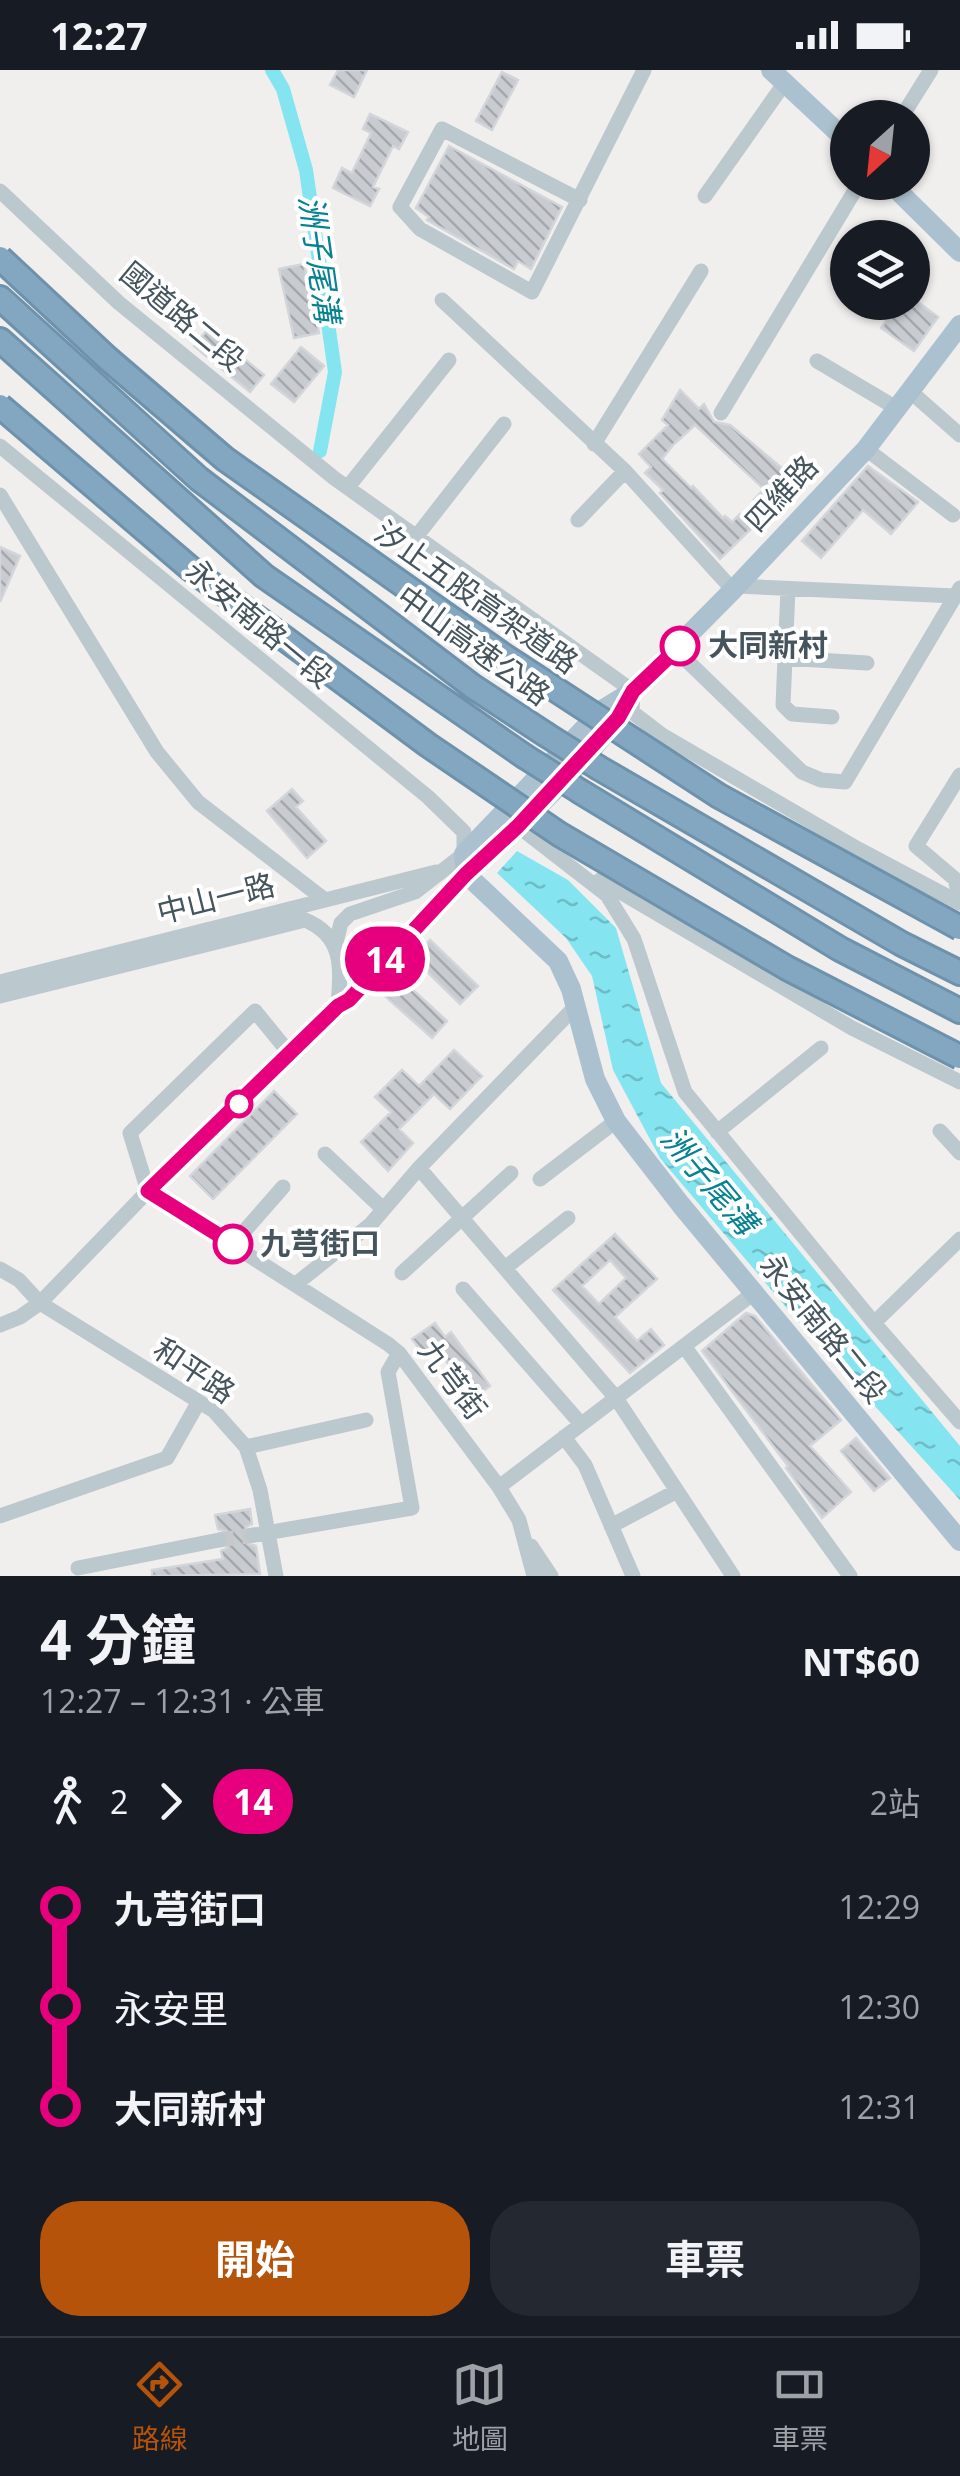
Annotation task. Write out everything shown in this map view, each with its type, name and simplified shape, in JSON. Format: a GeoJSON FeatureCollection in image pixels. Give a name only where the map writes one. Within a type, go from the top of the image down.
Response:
{"type":"FeatureCollection","features":[{"type":"Feature","properties":{"kind":"highway","name":"汐止五股高架道路"},"geometry":{"type":"LineString","coordinates":[[0,258],[225,460],[458,624],[719,796],[960,928]]}},
{"type":"Feature","properties":{"kind":"highway","name":"中山高速公路"},"geometry":{"type":"LineString","coordinates":[[0,298],[198,479],[472,686],[598,768],[902,944],[960,973]]}},
{"type":"Feature","properties":{"kind":"highway","name":"中山高速公路"},"geometry":{"type":"LineString","coordinates":[[0,340],[264,576],[581,792],[840,949],[960,1011]]}},
{"type":"Feature","properties":{"kind":"highway"},"geometry":{"type":"LineString","coordinates":[[0,406],[191,569],[428,744],[559,834],[786,968],[960,1057]]}},
{"type":"Feature","properties":{"kind":"main road"},"geometry":{"type":"LineString","coordinates":[[779,76],[830,125]]}},
{"type":"Feature","properties":{"kind":"main road"},"geometry":{"type":"LineString","coordinates":[[907,200],[960,252]]}},
{"type":"Feature","properties":{"kind":"main road","name":"四維路"},"geometry":{"type":"LineString","coordinates":[[458,866],[602,710],[633,691],[676,650],[866,449],[960,326]]}},
{"type":"Feature","properties":{"kind":"main road","name":"四維路"},"geometry":{"type":"LineString","coordinates":[[458,866],[518,826],[618,718],[633,691]]}},
{"type":"Feature","properties":{"kind":"main road","name":"永安南路二段"},"geometry":{"type":"LineString","coordinates":[[458,866],[558,960],[571,989],[595,1080],[616,1121],[960,1541]]}},
{"type":"Feature","properties":{"kind":"street"},"geometry":{"type":"LineString","coordinates":[[580,200],[442,129],[400,207],[420,229],[532,292],[580,200],[644,70]]}},
{"type":"Feature","properties":{"kind":"street"},"geometry":{"type":"LineString","coordinates":[[912,100],[930,70]]}},
{"type":"Feature","properties":{"kind":"street"},"geometry":{"type":"LineString","coordinates":[[705,196],[779,76]]}},
{"type":"Feature","properties":{"kind":"street","name":"國道路二段"},"geometry":{"type":"LineString","coordinates":[[0,191],[119,303],[341,482],[633,691]]}},
{"type":"Feature","properties":{"kind":"street"},"geometry":{"type":"LineString","coordinates":[[721,413],[849,200]]}},
{"type":"Feature","properties":{"kind":"street"},"geometry":{"type":"LineString","coordinates":[[594,444],[702,272]]}},
{"type":"Feature","properties":{"kind":"street"},"geometry":{"type":"LineString","coordinates":[[442,300],[625,471],[735,588],[958,592],[845,782],[821,780],[802,772],[676,650]]}},
{"type":"Feature","properties":{"kind":"street"},"geometry":{"type":"LineString","coordinates":[[341,482],[449,360]]}},
{"type":"Feature","properties":{"kind":"street"},"geometry":{"type":"LineString","coordinates":[[818,362],[904,400],[960,435]]}},
{"type":"Feature","properties":{"kind":"street"},"geometry":{"type":"LineString","coordinates":[[416,537],[504,424]]}},
{"type":"Feature","properties":{"kind":"street"},"geometry":{"type":"LineString","coordinates":[[866,449],[953,516]]}},
{"type":"Feature","properties":{"kind":"street","name":"永安南路一段"},"geometry":{"type":"LineString","coordinates":[[2,452],[428,797],[464,832],[458,866]]}},
{"type":"Feature","properties":{"kind":"street"},"geometry":{"type":"LineString","coordinates":[[578,520],[625,471]]}},
{"type":"Feature","properties":{"kind":"street"},"geometry":{"type":"LineString","coordinates":[[0,495],[157,752],[198,802],[325,900]]}},
{"type":"Feature","properties":{"kind":"street"},"geometry":{"type":"LineString","coordinates":[[788,589],[783,705],[792,714],[832,717]]}},
{"type":"Feature","properties":{"kind":"street"},"geometry":{"type":"LineString","coordinates":[[784,658],[867,663]]}},
{"type":"Feature","properties":{"kind":"street"},"geometry":{"type":"LineString","coordinates":[[633,691],[632,712],[662,735],[858,849],[960,902]]}},
{"type":"Feature","properties":{"kind":"street"},"geometry":{"type":"LineString","coordinates":[[960,776],[916,846],[955,879],[960,902]]}},
{"type":"Feature","properties":{"kind":"street"},"geometry":{"type":"LineString","coordinates":[[518,826],[607,895],[634,938],[685,1092],[960,1422]]}},
{"type":"Feature","properties":{"kind":"street"},"geometry":{"type":"LineString","coordinates":[[566,861],[852,1028],[960,1082]]}},
{"type":"Feature","properties":{"kind":"street"},"geometry":{"type":"LineString","coordinates":[[338,1006],[340,972],[335,946],[341,923],[350,914],[415,892],[458,866]]}},
{"type":"Feature","properties":{"kind":"street"},"geometry":{"type":"LineString","coordinates":[[0,1325],[40,1303],[148,1191],[338,1006],[349,1000],[458,866]]}},
{"type":"Feature","properties":{"kind":"street","name":"中山一路"},"geometry":{"type":"LineString","coordinates":[[0,982],[458,866]]}},
{"type":"Feature","properties":{"kind":"street","name":"中山一路"},"geometry":{"type":"LineString","coordinates":[[0,996],[304,920],[322,927],[335,946]]}},
{"type":"Feature","properties":{"kind":"street"},"geometry":{"type":"LineString","coordinates":[[335,946],[356,958],[380,964]]}},
{"type":"Feature","properties":{"kind":"street"},"geometry":{"type":"LineString","coordinates":[[296,1284],[371,1224],[574,1008]]}},
{"type":"Feature","properties":{"kind":"street"},"geometry":{"type":"LineString","coordinates":[[148,1191],[130,1133],[254,1010],[290,1054]]}},
{"type":"Feature","properties":{"kind":"street"},"geometry":{"type":"LineString","coordinates":[[718,1132],[820,1048]]}},
{"type":"Feature","properties":{"kind":"street"},"geometry":{"type":"LineString","coordinates":[[540,1179],[616,1121]]}},
{"type":"Feature","properties":{"kind":"street"},"geometry":{"type":"LineString","coordinates":[[940,1131],[960,1153]]}},
{"type":"Feature","properties":{"kind":"street"},"geometry":{"type":"LineString","coordinates":[[325,1154],[384,1210]]}},
{"type":"Feature","properties":{"kind":"street"},"geometry":{"type":"LineString","coordinates":[[420,1168],[616,1398],[733,1576]]}},
{"type":"Feature","properties":{"kind":"street"},"geometry":{"type":"LineString","coordinates":[[402,1273],[511,1174]]}},
{"type":"Feature","properties":{"kind":"street"},"geometry":{"type":"LineString","coordinates":[[233,1244],[283,1187]]}},
{"type":"Feature","properties":{"kind":"street","name":"九芎街"},"geometry":{"type":"LineString","coordinates":[[148,1191],[399,1354],[500,1487],[551,1576]]}},
{"type":"Feature","properties":{"kind":"street"},"geometry":{"type":"LineString","coordinates":[[505,1268],[568,1218]]}},
{"type":"Feature","properties":{"kind":"street"},"geometry":{"type":"LineString","coordinates":[[874,1323],[960,1239]]}},
{"type":"Feature","properties":{"kind":"street","name":"和平路"},"geometry":{"type":"LineString","coordinates":[[0,1269],[19,1280],[40,1303],[214,1411],[246,1448],[260,1490],[261,1534],[276,1576]]}},
{"type":"Feature","properties":{"kind":"street"},"geometry":{"type":"LineString","coordinates":[[463,1289],[582,1424]]}},
{"type":"Feature","properties":{"kind":"street"},"geometry":{"type":"LineString","coordinates":[[500,1487],[755,1292]]}},
{"type":"Feature","properties":{"kind":"street"},"geometry":{"type":"LineString","coordinates":[[684,1346],[850,1576]]}},
{"type":"Feature","properties":{"kind":"street"},"geometry":{"type":"LineString","coordinates":[[261,1534],[412,1508],[388,1372],[399,1354]]}},
{"type":"Feature","properties":{"kind":"street"},"geometry":{"type":"LineString","coordinates":[[0,1516],[167,1458],[198,1403]]}},
{"type":"Feature","properties":{"kind":"street"},"geometry":{"type":"LineString","coordinates":[[246,1448],[366,1420]]}},
{"type":"Feature","properties":{"kind":"street"},"geometry":{"type":"LineString","coordinates":[[564,1437],[586,1466],[632,1576]]}},
{"type":"Feature","properties":{"kind":"street"},"geometry":{"type":"LineString","coordinates":[[611,1526],[677,1490]]}},
{"type":"Feature","properties":{"kind":"street","name":"九芎街"},"geometry":{"type":"LineString","coordinates":[[526,1538],[534,1576]]}},
{"type":"Feature","properties":{"kind":"street"},"geometry":{"type":"LineString","coordinates":[[78,1568],[220,1540]]}},
{"type":"Feature","properties":{"kind":"water"},"geometry":{"type":"Polygon","coordinates":[[[517,851],[568,880],[616,928],[661,1083],[960,1446],[960,1500],[796,1319],[660,1158],[613,1070],[592,976],[566,938],[497,873],[517,851]]]}},
{"type":"Feature","properties":{"kind":"building"},"geometry":{"type":"Polygon","coordinates":[[[338,70],[367,70],[354,97],[330,85],[338,70]]]}},
{"type":"Feature","properties":{"kind":"building"},"geometry":{"type":"Polygon","coordinates":[[[502,72],[518,80],[492,130],[476,121],[502,72]]]}},
{"type":"Feature","properties":{"kind":"building"},"geometry":{"type":"Polygon","coordinates":[[[370,114],[408,132],[399,149],[393,146],[373,187],[379,189],[370,206],[333,188],[342,168],[352,173],[371,133],[363,129],[370,114]]]}},
{"type":"Feature","properties":{"kind":"building"},"geometry":{"type":"Polygon","coordinates":[[[449,146],[562,207],[531,269],[518,261],[514,269],[427,220],[429,217],[416,208],[449,146]]]}},
{"type":"Feature","properties":{"kind":"building"},"geometry":{"type":"Polygon","coordinates":[[[304,264],[319,333],[294,338],[279,269],[304,264]]]}},
{"type":"Feature","properties":{"kind":"building"},"geometry":{"type":"Polygon","coordinates":[[[930,311],[938,317],[914,351],[881,328],[887,320],[930,320],[930,311]]]}},
{"type":"Feature","properties":{"kind":"building"},"geometry":{"type":"Polygon","coordinates":[[[208,329],[264,375],[250,392],[194,346],[208,329]]]}},
{"type":"Feature","properties":{"kind":"building"},"geometry":{"type":"Polygon","coordinates":[[[301,347],[324,366],[294,402],[271,384],[301,347]]]}},
{"type":"Feature","properties":{"kind":"building"},"geometry":{"type":"Polygon","coordinates":[[[680,390],[699,409],[704,404],[714,422],[730,425],[795,479],[767,511],[754,500],[764,489],[695,425],[673,445],[662,459],[723,518],[732,522],[740,514],[753,527],[720,559],[660,493],[663,490],[645,473],[651,467],[639,454],[668,425],[662,420],[680,390]]]}},
{"type":"Feature","properties":{"kind":"building"},"geometry":{"type":"Polygon","coordinates":[[[868,466],[918,502],[891,534],[863,510],[821,558],[802,541],[868,466]]]}},
{"type":"Feature","properties":{"kind":"building"},"geometry":{"type":"Polygon","coordinates":[[[0,547],[20,556],[0,602],[0,547]]]}},
{"type":"Feature","properties":{"kind":"building"},"geometry":{"type":"Polygon","coordinates":[[[292,789],[303,801],[296,807],[326,841],[307,858],[267,811],[292,789]]]}},
{"type":"Feature","properties":{"kind":"building"},"geometry":{"type":"Polygon","coordinates":[[[430,940],[478,986],[460,1004],[413,958],[430,940]]]}},
{"type":"Feature","properties":{"kind":"building"},"geometry":{"type":"Polygon","coordinates":[[[400,978],[447,1021],[432,1038],[385,996],[400,978]]]}},
{"type":"Feature","properties":{"kind":"building"},"geometry":{"type":"Polygon","coordinates":[[[454,1050],[482,1076],[450,1109],[434,1094],[399,1129],[413,1143],[388,1171],[361,1142],[391,1112],[375,1097],[402,1070],[419,1086],[454,1050]]]}},
{"type":"Feature","properties":{"kind":"building"},"geometry":{"type":"Polygon","coordinates":[[[274,1091],[297,1114],[213,1199],[190,1176],[274,1091]]]}},
{"type":"Feature","properties":{"kind":"building"},"geometry":{"type":"Polygon","coordinates":[[[615,1234],[657,1279],[615,1317],[637,1341],[651,1329],[664,1345],[630,1373],[553,1290],[615,1234]],[[610,1260],[582,1286],[599,1304],[626,1278],[610,1260]]]}},
{"type":"Feature","properties":{"kind":"building"},"geometry":{"type":"Polygon","coordinates":[[[746,1313],[755,1316],[841,1420],[810,1446],[851,1492],[822,1518],[702,1351],[746,1313]]]}},
{"type":"Feature","properties":{"kind":"building"},"geometry":{"type":"Polygon","coordinates":[[[435,1323],[445,1337],[451,1332],[490,1386],[479,1394],[485,1402],[468,1413],[455,1395],[466,1388],[437,1349],[426,1357],[412,1339],[435,1323]]]}},
{"type":"Feature","properties":{"kind":"building"},"geometry":{"type":"Polygon","coordinates":[[[856,1438],[890,1478],[874,1491],[841,1451],[856,1438]]]}},
{"type":"Feature","properties":{"kind":"building"},"geometry":{"type":"Polygon","coordinates":[[[250,1509],[252,1524],[243,1536],[246,1543],[256,1546],[260,1574],[152,1576],[152,1570],[223,1559],[221,1551],[230,1539],[227,1532],[218,1529],[215,1515],[250,1509]]]}},
{"type":"Feature","properties":{"kind":"waterway","name":"洲子尾溝"},"geometry":{"type":"LineString","coordinates":[[272,70],[283,89],[306,170],[335,372],[320,451]]}},
{"type":"Feature","properties":{"kind":"tunnel"},"geometry":{"type":"LineString","coordinates":[[219,1540],[254,1535]]}},
{"type":"Feature","properties":{"kind":"bus line","name":"14"},"geometry":{"type":"LineString","coordinates":[[233,1244],[148,1191],[338,1006],[349,1000],[466,874],[518,826],[618,718],[633,691],[680,646]]}},
{"type":"Feature","properties":{"kind":"place","name":"大同新村"},"geometry":{"type":"Point","coordinates":[680,646]}},
{"type":"Feature","properties":{"kind":"place","name":"九芎街口"},"geometry":{"type":"Point","coordinates":[233,1244]}}]}
